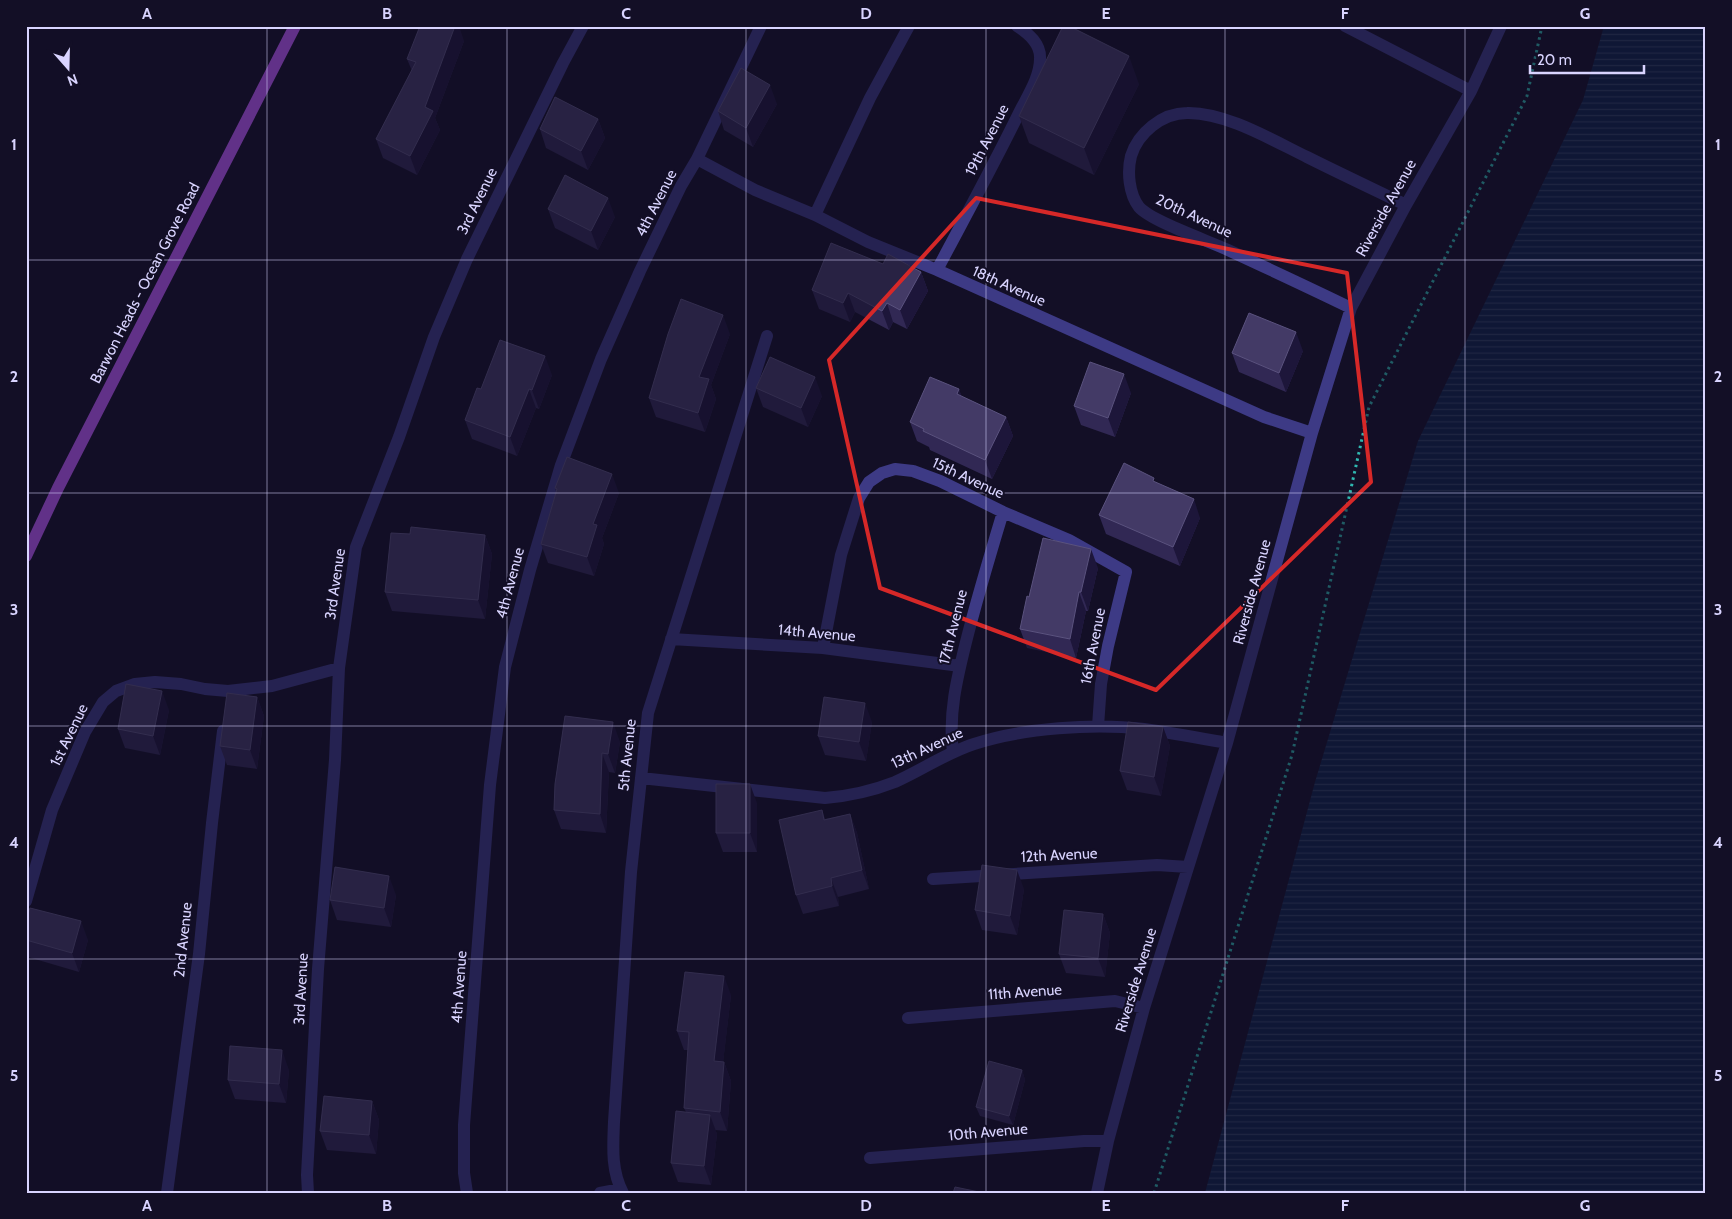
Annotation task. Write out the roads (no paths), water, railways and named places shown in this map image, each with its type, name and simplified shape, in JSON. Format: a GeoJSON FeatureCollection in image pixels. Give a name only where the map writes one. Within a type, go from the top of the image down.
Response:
{"type":"FeatureCollection","features":[{"type":"Feature","properties":{"kind":"main road","name":"Barwon Heads - Ocean Grove Road"},"geometry":{"type":"LineString","coordinates":[[26,556],[62,479],[295,26]]}},
{"type":"Feature","properties":{"kind":"lane","name":"3rd Avenue"},"geometry":{"type":"LineString","coordinates":[[308,1193],[307,1175],[317,979],[335,760],[339,668],[356,547],[399,436],[434,337],[467,259],[583,26]]}},
{"type":"Feature","properties":{"kind":"lane","name":"4th Avenue"},"geometry":{"type":"LineString","coordinates":[[467,1193],[464,1173],[464,1125],[490,785],[505,667],[530,570],[561,465],[601,360],[636,280],[681,186],[697,159],[761,26]]}},
{"type":"Feature","properties":{"kind":"lane"},"geometry":{"type":"LineString","coordinates":[[815,215],[870,98],[909,26]]}},
{"type":"Feature","properties":{"kind":"lane","name":"19th Avenue"},"geometry":{"type":"LineString","coordinates":[[936,270],[996,159],[1037,76],[1040,58],[1036,42],[1018,26]]}},
{"type":"Feature","properties":{"kind":"lane"},"geometry":{"type":"LineString","coordinates":[[1345,26],[1471,91]]}},
{"type":"Feature","properties":{"kind":"lane","name":"Riverside Avenue"},"geometry":{"type":"LineString","coordinates":[[1097,1193],[1108,1141],[1144,1008],[1227,743],[1312,433],[1351,308],[1406,204],[1471,91],[1501,26]]}},
{"type":"Feature","properties":{"kind":"lane","name":"20th Avenue"},"geometry":{"type":"LineString","coordinates":[[1351,308],[1228,250],[1152,217],[1139,207],[1132,192],[1129,175],[1132,156],[1138,140],[1153,124],[1165,118],[1186,112],[1211,115],[1253,131],[1406,204]]}},
{"type":"Feature","properties":{"kind":"lane","name":"18th Avenue"},"geometry":{"type":"LineString","coordinates":[[697,159],[755,190],[815,215],[868,242],[936,270],[1264,417],[1312,433]]}},
{"type":"Feature","properties":{"kind":"lane","name":"5th Avenue"},"geometry":{"type":"LineString","coordinates":[[622,1191],[615,1173],[613,1148],[630,882],[648,713],[768,336]]}},
{"type":"Feature","properties":{"kind":"lane","name":"15th Avenue"},"geometry":{"type":"LineString","coordinates":[[823,648],[841,555],[859,498],[869,482],[882,473],[895,469],[913,470],[940,481],[1003,512],[1069,540],[1126,572]]}},
{"type":"Feature","properties":{"kind":"lane","name":"17th Avenue"},"geometry":{"type":"LineString","coordinates":[[953,752],[950,733],[951,717],[960,666],[976,601],[1003,512]]}},
{"type":"Feature","properties":{"kind":"lane","name":"16th Avenue"},"geometry":{"type":"LineString","coordinates":[[1098,726],[1101,684],[1126,572]]}},
{"type":"Feature","properties":{"kind":"lane","name":"14th Avenue"},"geometry":{"type":"LineString","coordinates":[[671,639],[823,648],[960,666]]}},
{"type":"Feature","properties":{"kind":"lane","name":"1st Avenue"},"geometry":{"type":"LineString","coordinates":[[26,901],[52,810],[85,732],[103,702],[116,690],[135,684],[155,682],[181,684],[228,696],[339,668]]}},
{"type":"Feature","properties":{"kind":"lane","name":"2nd Avenue"},"geometry":{"type":"LineString","coordinates":[[167,1193],[199,954],[225,719]]}},
{"type":"Feature","properties":{"kind":"lane","name":"13th Avenue"},"geometry":{"type":"LineString","coordinates":[[641,778],[825,798],[847,796],[874,790],[897,781],[972,744],[1024,732],[1098,726],[1143,729],[1227,743]]}},
{"type":"Feature","properties":{"kind":"lane","name":"12th Avenue"},"geometry":{"type":"LineString","coordinates":[[933,879],[1157,865],[1188,867]]}},
{"type":"Feature","properties":{"kind":"lane","name":"11th Avenue"},"geometry":{"type":"LineString","coordinates":[[908,1018],[1115,1001],[1144,1008]]}},
{"type":"Feature","properties":{"kind":"lane","name":"10th Avenue"},"geometry":{"type":"LineString","coordinates":[[870,1158],[1084,1140],[1108,1141]]}},
{"type":"Feature","properties":{"kind":"lane"},"geometry":{"type":"LineString","coordinates":[[600,1193],[622,1191]]}},
{"type":"Feature","properties":{"kind":"water"},"geometry":{"type":"Polygon","coordinates":[[[1604,26],[1706,26],[1706,1193],[1205,1193],[1315,782],[1418,441],[1583,100],[1604,26]]]}}]}
